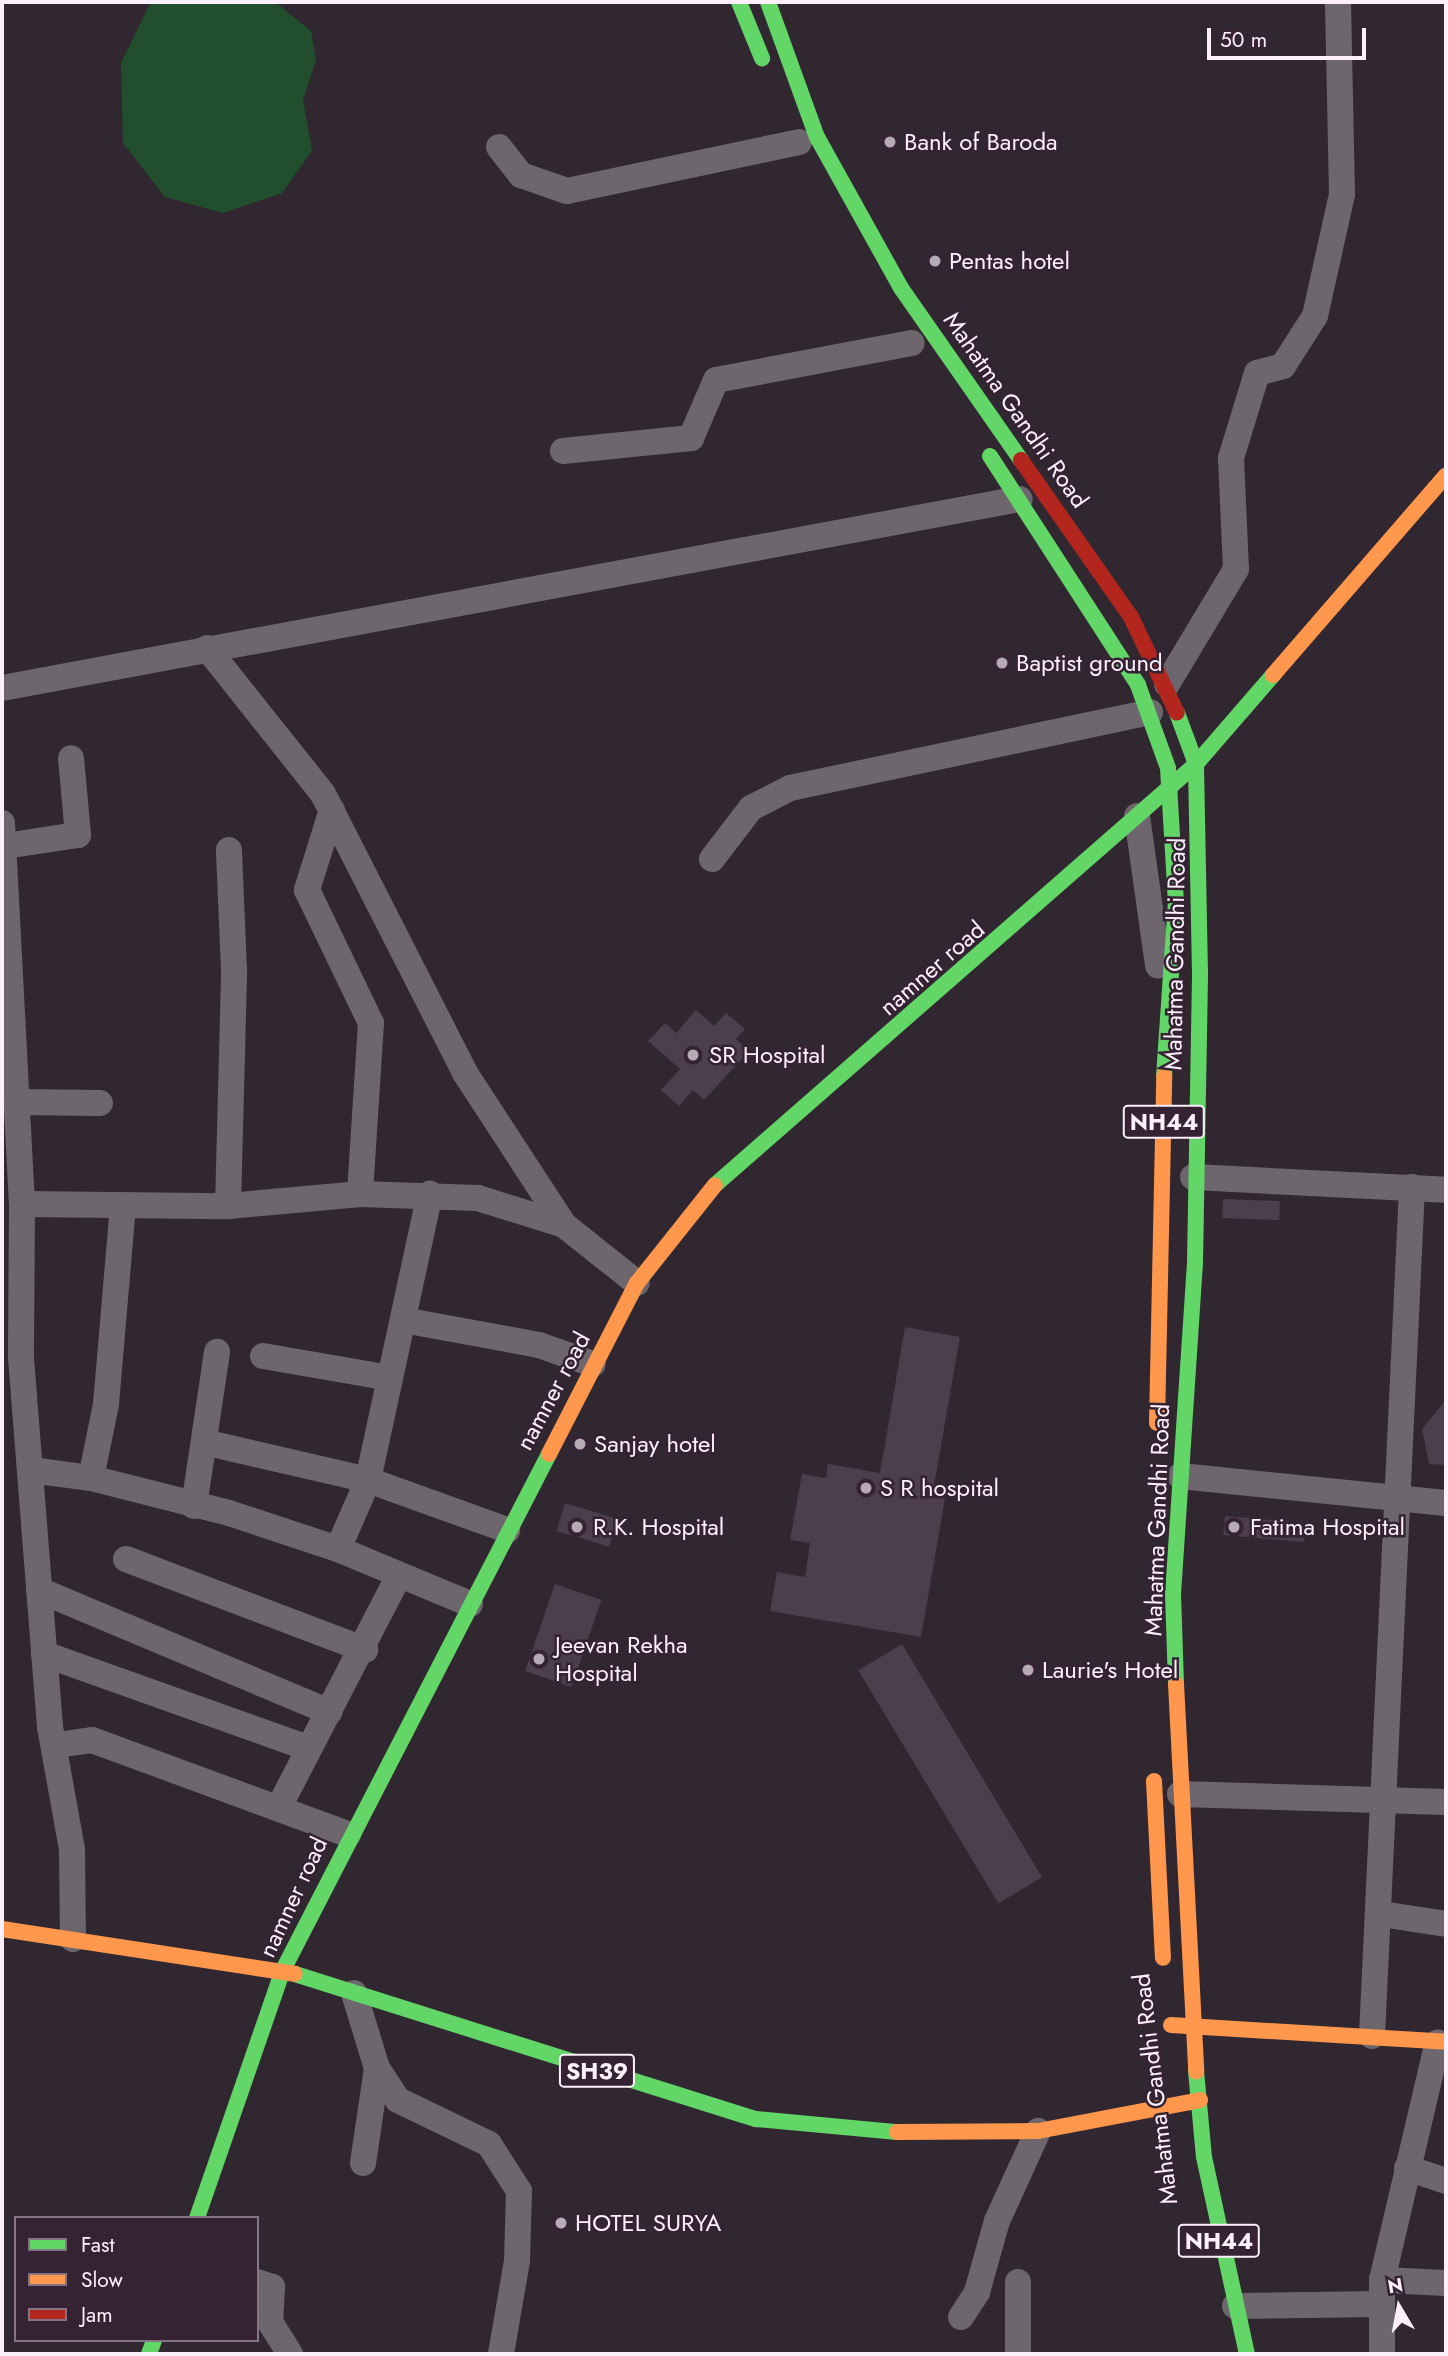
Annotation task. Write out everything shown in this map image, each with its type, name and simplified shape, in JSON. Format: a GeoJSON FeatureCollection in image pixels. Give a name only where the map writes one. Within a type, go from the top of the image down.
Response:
{"type":"FeatureCollection","features":[{"type":"Feature","properties":{"kind":"main road"},"geometry":{"type":"LineString","coordinates":[[739,2],[768,72]]}},
{"type":"Feature","properties":{"kind":"main road","name":"Mahatma Gandhi Road"},"geometry":{"type":"LineString","coordinates":[[768,2],[817,137],[901,288],[1050,493],[1167,684],[1196,764],[1200,961],[1193,1177],[1195,1263],[1173,1594],[1180,1794],[1200,2100],[1207,2171],[1247,2354]]}},
{"type":"Feature","properties":{"kind":"main road"},"geometry":{"type":"LineString","coordinates":[[796,136],[811,166]]}},
{"type":"Feature","properties":{"kind":"main road","name":"Mahatma Gandhi Road"},"geometry":{"type":"LineString","coordinates":[[897,321],[915,348]]}},
{"type":"Feature","properties":{"kind":"main road","name":"Mahatma Gandhi Road"},"geometry":{"type":"LineString","coordinates":[[978,439],[1020,499],[1150,712],[1170,786],[1176,901],[1165,1018],[1157,1445]]}},
{"type":"Feature","properties":{"kind":"main road","name":"namner road"},"geometry":{"type":"LineString","coordinates":[[198,2216],[283,1970],[348,1834],[637,1283],[698,1200],[1196,764],[1446,475]]}},
{"type":"Feature","properties":{"kind":"main road","name":"Mahatma Gandhi Road"},"geometry":{"type":"LineString","coordinates":[[1154,1581],[1155,1619]]}},
{"type":"Feature","properties":{"kind":"main road","name":"Mahatma Gandhi Road"},"geometry":{"type":"LineString","coordinates":[[1154,1766],[1156,1901],[1165,1976]]}},
{"type":"Feature","properties":{"kind":"main road","name":"SH39"},"geometry":{"type":"LineString","coordinates":[[2,1929],[283,1970],[732,2115],[875,2132],[1038,2131],[1180,2101],[1200,2100]]}},
{"type":"Feature","properties":{"kind":"main road","name":"Mahatma Gandhi Road"},"geometry":{"type":"LineString","coordinates":[[1168,2001],[1174,2050]]}},
{"type":"Feature","properties":{"kind":"main road"},"geometry":{"type":"LineString","coordinates":[[1171,2025],[1195,2023],[1442,2042]]}},
{"type":"Feature","properties":{"kind":"main road","name":"Mahatma Gandhi Road"},"geometry":{"type":"LineString","coordinates":[[1177,2075],[1187,2172]]}},
{"type":"Feature","properties":{"kind":"street"},"geometry":{"type":"LineString","coordinates":[[1167,684],[1236,569],[1231,458],[1257,373],[1283,366],[1315,316],[1342,194],[1338,2]]}},
{"type":"Feature","properties":{"kind":"street"},"geometry":{"type":"LineString","coordinates":[[499,147],[522,175],[567,191],[796,136]]}},
{"type":"Feature","properties":{"kind":"street"},"geometry":{"type":"LineString","coordinates":[[563,452],[691,438],[716,380],[915,348]]}},
{"type":"Feature","properties":{"kind":"street"},"geometry":{"type":"LineString","coordinates":[[2,688],[1020,499]]}},
{"type":"Feature","properties":{"kind":"street"},"geometry":{"type":"LineString","coordinates":[[207,648],[268,719],[332,810],[465,1073],[564,1225],[637,1283]]}},
{"type":"Feature","properties":{"kind":"street"},"geometry":{"type":"LineString","coordinates":[[712,859],[751,808],[790,788],[1150,712]]}},
{"type":"Feature","properties":{"kind":"street"},"geometry":{"type":"LineString","coordinates":[[71,758],[78,835],[4,853],[8,1027],[17,1102],[22,1204],[21,1359],[44,1654],[72,1849],[73,1939]]}},
{"type":"Feature","properties":{"kind":"street"},"geometry":{"type":"LineString","coordinates":[[332,810],[307,890],[371,1023],[360,1194]]}},
{"type":"Feature","properties":{"kind":"street"},"geometry":{"type":"LineString","coordinates":[[1137,816],[1165,1018]]}},
{"type":"Feature","properties":{"kind":"street"},"geometry":{"type":"LineString","coordinates":[[228,1206],[234,971],[227,913],[229,850]]}},
{"type":"Feature","properties":{"kind":"street"},"geometry":{"type":"LineString","coordinates":[[17,1102],[100,1103]]}},
{"type":"Feature","properties":{"kind":"street"},"geometry":{"type":"LineString","coordinates":[[1193,1177],[1446,1189]]}},
{"type":"Feature","properties":{"kind":"street"},"geometry":{"type":"LineString","coordinates":[[1372,2036],[1388,1798],[1412,1187]]}},
{"type":"Feature","properties":{"kind":"street"},"geometry":{"type":"LineString","coordinates":[[22,1204],[228,1206],[360,1194],[429,1194],[478,1198],[564,1225]]}},
{"type":"Feature","properties":{"kind":"street"},"geometry":{"type":"LineString","coordinates":[[338,1549],[368,1480],[429,1194]]}},
{"type":"Feature","properties":{"kind":"street"},"geometry":{"type":"LineString","coordinates":[[91,1478],[106,1404],[122,1206]]}},
{"type":"Feature","properties":{"kind":"street"},"geometry":{"type":"LineString","coordinates":[[403,1320],[539,1345],[593,1364]]}},
{"type":"Feature","properties":{"kind":"street"},"geometry":{"type":"LineString","coordinates":[[194,1506],[208,1443],[217,1352]]}},
{"type":"Feature","properties":{"kind":"street"},"geometry":{"type":"LineString","coordinates":[[263,1356],[390,1378]]}},
{"type":"Feature","properties":{"kind":"street"},"geometry":{"type":"LineString","coordinates":[[208,1443],[368,1480],[507,1530]]}},
{"type":"Feature","properties":{"kind":"street"},"geometry":{"type":"LineString","coordinates":[[30,1470],[91,1478],[338,1549],[398,1577],[437,1586],[470,1604]]}},
{"type":"Feature","properties":{"kind":"street"},"geometry":{"type":"LineString","coordinates":[[1180,1476],[1446,1503]]}},
{"type":"Feature","properties":{"kind":"street"},"geometry":{"type":"LineString","coordinates":[[126,1559],[365,1650]]}},
{"type":"Feature","properties":{"kind":"street"},"geometry":{"type":"LineString","coordinates":[[279,1807],[308,1748],[365,1650],[398,1577]]}},
{"type":"Feature","properties":{"kind":"street"},"geometry":{"type":"LineString","coordinates":[[39,1590],[329,1712]]}},
{"type":"Feature","properties":{"kind":"street"},"geometry":{"type":"LineString","coordinates":[[44,1654],[308,1748]]}},
{"type":"Feature","properties":{"kind":"street"},"geometry":{"type":"LineString","coordinates":[[57,1745],[92,1740],[348,1834]]}},
{"type":"Feature","properties":{"kind":"street"},"geometry":{"type":"LineString","coordinates":[[1180,1794],[1388,1798],[1446,1802]]}},
{"type":"Feature","properties":{"kind":"street"},"geometry":{"type":"LineString","coordinates":[[1381,1914],[1446,1924]]}},
{"type":"Feature","properties":{"kind":"street"},"geometry":{"type":"LineString","coordinates":[[354,1993],[377,2068],[410,2110],[489,2144],[519,2191],[517,2261],[501,2354]]}},
{"type":"Feature","properties":{"kind":"street"},"geometry":{"type":"LineString","coordinates":[[1382,2354],[1381,2292],[1407,2168],[1442,2042]]}},
{"type":"Feature","properties":{"kind":"street"},"geometry":{"type":"LineString","coordinates":[[363,2163],[377,2068]]}},
{"type":"Feature","properties":{"kind":"street"},"geometry":{"type":"LineString","coordinates":[[961,2317],[977,2292],[997,2221],[1038,2131]]}},
{"type":"Feature","properties":{"kind":"street"},"geometry":{"type":"LineString","coordinates":[[1407,2168],[1446,2181]]}},
{"type":"Feature","properties":{"kind":"street"},"geometry":{"type":"LineString","coordinates":[[1018,2282],[1018,2354]]}},
{"type":"Feature","properties":{"kind":"street"},"geometry":{"type":"LineString","coordinates":[[259,2283],[272,2287],[270,2322],[290,2354]]}},
{"type":"Feature","properties":{"kind":"street"},"geometry":{"type":"LineString","coordinates":[[1235,2306],[1446,2283]]}},
{"type":"Feature","properties":{"kind":"green space"},"geometry":{"type":"Polygon","coordinates":[[[151,2],[275,2],[311,31],[316,60],[303,100],[312,151],[282,193],[223,213],[165,197],[123,143],[121,63],[151,2]]]}},
{"type":"Feature","properties":{"kind":"building"},"geometry":{"type":"Polygon","coordinates":[[[696,1010],[714,1026],[726,1013],[745,1029],[736,1039],[749,1051],[704,1100],[693,1090],[679,1106],[661,1090],[680,1069],[648,1041],[665,1023],[676,1033],[696,1010]]]}},
{"type":"Feature","properties":{"kind":"building"},"geometry":{"type":"Polygon","coordinates":[[[1223,1199],[1280,1201],[1279,1220],[1222,1218],[1223,1199]]]}},
{"type":"Feature","properties":{"kind":"building","name":"S R hospital"},"geometry":{"type":"Polygon","coordinates":[[[905,1327],[960,1337],[932,1497],[945,1499],[921,1637],[770,1611],[777,1572],[805,1577],[810,1543],[790,1540],[802,1474],[826,1478],[828,1464],[880,1473],[905,1327]]]}},
{"type":"Feature","properties":{"kind":"building"},"geometry":{"type":"Polygon","coordinates":[[[1446,1400],[1446,1465],[1429,1464],[1422,1429],[1446,1400]]]}},
{"type":"Feature","properties":{"kind":"building"},"geometry":{"type":"Polygon","coordinates":[[[565,1503],[618,1519],[609,1547],[557,1531],[565,1503]]]}},
{"type":"Feature","properties":{"kind":"building"},"geometry":{"type":"Polygon","coordinates":[[[1225,1516],[1306,1523],[1304,1542],[1223,1535],[1225,1516]]]}},
{"type":"Feature","properties":{"kind":"building"},"geometry":{"type":"Polygon","coordinates":[[[555,1584],[601,1600],[571,1687],[525,1671],[555,1584]]]}},
{"type":"Feature","properties":{"kind":"building"},"geometry":{"type":"Polygon","coordinates":[[[902,1644],[1042,1877],[998,1903],[858,1670],[902,1644]]]}},
{"type":"Feature","properties":{"kind":"traffic: fast"},"geometry":{"type":"LineString","coordinates":[[739,2],[762,58]]}},
{"type":"Feature","properties":{"kind":"traffic: fast"},"geometry":{"type":"LineString","coordinates":[[768,2],[817,137],[901,288],[1021,460]]}},
{"type":"Feature","properties":{"kind":"traffic: fast"},"geometry":{"type":"LineString","coordinates":[[990,456],[1138,685],[1168,768],[1176,901],[1164,1076]]}},
{"type":"Feature","properties":{"kind":"traffic: fast"},"geometry":{"type":"LineString","coordinates":[[715,1185],[1196,764],[1273,675]]}},
{"type":"Feature","properties":{"kind":"traffic: fast"},"geometry":{"type":"LineString","coordinates":[[1176,1684],[1173,1594],[1195,1263],[1200,974],[1196,764],[1177,713]]}},
{"type":"Feature","properties":{"kind":"traffic: fast"},"geometry":{"type":"LineString","coordinates":[[198,2216],[283,1970],[549,1454]]}},
{"type":"Feature","properties":{"kind":"traffic: fast"},"geometry":{"type":"LineString","coordinates":[[295,1974],[756,2119],[897,2132]]}},
{"type":"Feature","properties":{"kind":"traffic: fast"},"geometry":{"type":"LineString","coordinates":[[1196,2071],[1204,2157],[1247,2354]]}},
{"type":"Feature","properties":{"kind":"traffic: fast"},"geometry":{"type":"LineString","coordinates":[[149,2354],[153,2342]]}},
{"type":"Feature","properties":{"kind":"traffic: slow"},"geometry":{"type":"LineString","coordinates":[[1273,675],[1446,475]]}},
{"type":"Feature","properties":{"kind":"traffic: slow"},"geometry":{"type":"LineString","coordinates":[[1157,1423],[1164,1076]]}},
{"type":"Feature","properties":{"kind":"traffic: slow"},"geometry":{"type":"LineString","coordinates":[[549,1454],[637,1283],[715,1185]]}},
{"type":"Feature","properties":{"kind":"traffic: slow"},"geometry":{"type":"LineString","coordinates":[[1176,1684],[1196,2071]]}},
{"type":"Feature","properties":{"kind":"traffic: slow"},"geometry":{"type":"LineString","coordinates":[[1154,1781],[1163,1958]]}},
{"type":"Feature","properties":{"kind":"traffic: slow"},"geometry":{"type":"LineString","coordinates":[[2,1929],[295,1974]]}},
{"type":"Feature","properties":{"kind":"traffic: slow"},"geometry":{"type":"LineString","coordinates":[[1171,2025],[1446,2042]]}},
{"type":"Feature","properties":{"kind":"traffic: slow"},"geometry":{"type":"LineString","coordinates":[[897,2132],[1038,2131],[1200,2100]]}},
{"type":"Feature","properties":{"kind":"traffic: jam"},"geometry":{"type":"LineString","coordinates":[[1021,460],[1131,617],[1177,713]]}},
{"type":"Feature","properties":{"kind":"place","name":"Bank of Baroda"},"geometry":{"type":"Point","coordinates":[890,142]}},
{"type":"Feature","properties":{"kind":"place","name":"Pentas hotel"},"geometry":{"type":"Point","coordinates":[935,261]}},
{"type":"Feature","properties":{"kind":"place","name":"Baptist ground"},"geometry":{"type":"Point","coordinates":[1002,663]}},
{"type":"Feature","properties":{"kind":"place","name":"SR Hospital"},"geometry":{"type":"Point","coordinates":[693,1055]}},
{"type":"Feature","properties":{"kind":"place","name":"Sanjay hotel"},"geometry":{"type":"Point","coordinates":[580,1444]}},
{"type":"Feature","properties":{"kind":"place","name":"S R hospital"},"geometry":{"type":"Point","coordinates":[866,1488]}},
{"type":"Feature","properties":{"kind":"place","name":"R.K. Hospital"},"geometry":{"type":"Point","coordinates":[577,1527]}},
{"type":"Feature","properties":{"kind":"place","name":"Fatima Hospital"},"geometry":{"type":"Point","coordinates":[1234,1527]}},
{"type":"Feature","properties":{"kind":"place","name":"Jeevan Rekha Hospital"},"geometry":{"type":"Point","coordinates":[539,1659]}},
{"type":"Feature","properties":{"kind":"place","name":"Laurie's Hotel"},"geometry":{"type":"Point","coordinates":[1028,1670]}},
{"type":"Feature","properties":{"kind":"place","name":"HOTEL SURYA"},"geometry":{"type":"Point","coordinates":[561,2223]}}]}
